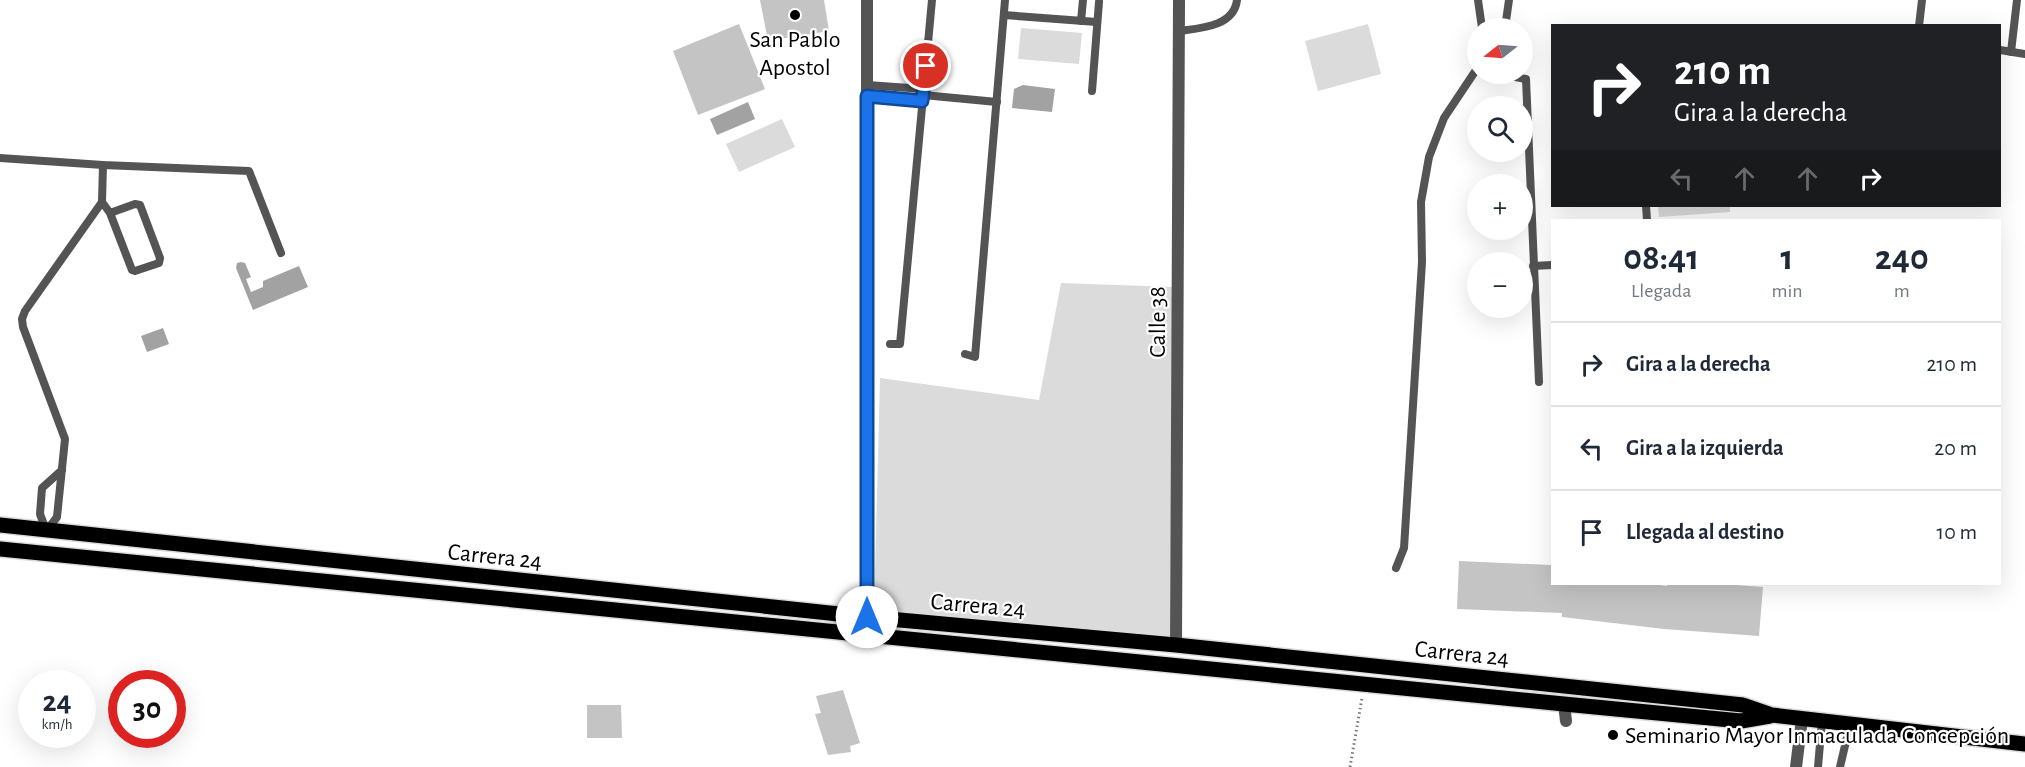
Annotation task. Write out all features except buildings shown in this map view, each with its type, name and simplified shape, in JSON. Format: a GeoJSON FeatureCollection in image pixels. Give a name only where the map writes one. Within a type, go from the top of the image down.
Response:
{"type":"FeatureCollection","features":[{"type":"Feature","properties":{"kind":"main road","name":"Carrera 24"},"geometry":{"type":"LineString","coordinates":[[0,525],[867,617],[1176,645],[1743,705],[1772,715],[2025,744]]}},
{"type":"Feature","properties":{"kind":"main road"},"geometry":{"type":"LineString","coordinates":[[44,555],[47,531]]}},
{"type":"Feature","properties":{"kind":"main road","name":"Carrera 24"},"geometry":{"type":"LineString","coordinates":[[0,549],[1741,721],[1772,715]]}},
{"type":"Feature","properties":{"kind":"main road"},"geometry":{"type":"LineString","coordinates":[[867,617],[868,636]]}},
{"type":"Feature","properties":{"kind":"main road"},"geometry":{"type":"LineString","coordinates":[[1564,686],[1564,704]]}},
{"type":"Feature","properties":{"kind":"street"},"geometry":{"type":"LineString","coordinates":[[867,0],[867,617]]}},
{"type":"Feature","properties":{"kind":"street","name":"Calle 38"},"geometry":{"type":"LineString","coordinates":[[1176,645],[1179,0]]}},
{"type":"Feature","properties":{"kind":"street"},"geometry":{"type":"LineString","coordinates":[[1564,704],[1566,721]]}},
{"type":"Feature","properties":{"kind":"street"},"geometry":{"type":"LineString","coordinates":[[1796,767],[1802,719]]}},
{"type":"Feature","properties":{"kind":"lane"},"geometry":{"type":"LineString","coordinates":[[890,344],[900,344],[932,0]]}},
{"type":"Feature","properties":{"kind":"lane"},"geometry":{"type":"LineString","coordinates":[[965,354],[975,357],[1005,0]]}},
{"type":"Feature","properties":{"kind":"lane"},"geometry":{"type":"LineString","coordinates":[[1081,21],[1083,0]]}},
{"type":"Feature","properties":{"kind":"lane"},"geometry":{"type":"LineString","coordinates":[[1180,31],[1214,25],[1228,18],[1236,9],[1237,0]]}},
{"type":"Feature","properties":{"kind":"lane"},"geometry":{"type":"LineString","coordinates":[[1478,0],[1481,18]]}},
{"type":"Feature","properties":{"kind":"lane"},"geometry":{"type":"LineString","coordinates":[[1506,18],[1509,0]]}},
{"type":"Feature","properties":{"kind":"lane"},"geometry":{"type":"LineString","coordinates":[[1918,24],[1922,0]]}},
{"type":"Feature","properties":{"kind":"lane"},"geometry":{"type":"LineString","coordinates":[[2012,51],[2017,0]]}},
{"type":"Feature","properties":{"kind":"lane"},"geometry":{"type":"LineString","coordinates":[[1092,91],[1099,2]]}},
{"type":"Feature","properties":{"kind":"lane"},"geometry":{"type":"LineString","coordinates":[[1004,15],[1098,22]]}},
{"type":"Feature","properties":{"kind":"lane"},"geometry":{"type":"LineString","coordinates":[[2001,50],[2025,54]]}},
{"type":"Feature","properties":{"kind":"lane"},"geometry":{"type":"LineString","coordinates":[[1396,568],[1404,548],[1422,262],[1421,202],[1429,157],[1444,118],[1467,84]]}},
{"type":"Feature","properties":{"kind":"lane"},"geometry":{"type":"LineString","coordinates":[[1526,84],[1533,252]]}},
{"type":"Feature","properties":{"kind":"lane"},"geometry":{"type":"LineString","coordinates":[[867,90],[997,102]]}},
{"type":"Feature","properties":{"kind":"lane"},"geometry":{"type":"LineString","coordinates":[[867,90],[923,95]]}},
{"type":"Feature","properties":{"kind":"lane"},"geometry":{"type":"LineString","coordinates":[[0,158],[249,171],[281,253]]}},
{"type":"Feature","properties":{"kind":"lane"},"geometry":{"type":"LineString","coordinates":[[47,531],[57,518],[65,438],[22,319],[25,311],[102,202],[103,165]]}},
{"type":"Feature","properties":{"kind":"lane"},"geometry":{"type":"LineString","coordinates":[[102,202],[110,213],[132,270],[159,263],[160,258],[140,205],[135,204],[110,213]]}},
{"type":"Feature","properties":{"kind":"lane"},"geometry":{"type":"LineString","coordinates":[[1539,382],[1533,266],[1551,265]]}},
{"type":"Feature","properties":{"kind":"lane"},"geometry":{"type":"LineString","coordinates":[[47,531],[40,514],[42,488],[62,470]]}},
{"type":"Feature","properties":{"kind":"lane"},"geometry":{"type":"LineString","coordinates":[[1818,767],[1822,721]]}},
{"type":"Feature","properties":{"kind":"lane"},"geometry":{"type":"LineString","coordinates":[[1840,767],[1850,724]]}},
{"type":"Feature","properties":{"kind":"path"},"geometry":{"type":"LineString","coordinates":[[1350,767],[1364,685]]}},
{"type":"Feature","properties":{"kind":"shaded area"},"geometry":{"type":"Polygon","coordinates":[[[1368,24],[1381,74],[1318,91],[1305,41],[1368,24]]]}},
{"type":"Feature","properties":{"kind":"shaded area"},"geometry":{"type":"Polygon","coordinates":[[[1021,28],[1082,33],[1079,64],[1018,59],[1021,28]]]}},
{"type":"Feature","properties":{"kind":"shaded area"},"geometry":{"type":"Polygon","coordinates":[[[1023,85],[1055,89],[1052,112],[1012,108],[1014,89],[1023,85]]]}},
{"type":"Feature","properties":{"kind":"shaded area"},"geometry":{"type":"Polygon","coordinates":[[[748,102],[755,119],[717,135],[710,119],[748,102]]]}},
{"type":"Feature","properties":{"kind":"shaded area"},"geometry":{"type":"Polygon","coordinates":[[[782,119],[795,147],[739,172],[726,144],[782,119]]]}},
{"type":"Feature","properties":{"kind":"shaded area"},"geometry":{"type":"Polygon","coordinates":[[[1658,207],[1730,207],[1730,212],[1659,217],[1658,207]]]}},
{"type":"Feature","properties":{"kind":"shaded area"},"geometry":{"type":"Polygon","coordinates":[[[237,263],[245,263],[251,277],[246,279],[251,292],[263,287],[263,281],[299,266],[308,287],[253,310],[236,268],[237,263]]]}},
{"type":"Feature","properties":{"kind":"shaded area"},"geometry":{"type":"Polygon","coordinates":[[[1061,283],[1173,287],[1170,637],[874,610],[880,378],[1039,400],[1061,283]]]}},
{"type":"Feature","properties":{"kind":"shaded area"},"geometry":{"type":"Polygon","coordinates":[[[163,328],[169,344],[147,352],[141,336],[163,328]]]}},
{"type":"Feature","properties":{"kind":"place","name":"San Pablo Apostol"},"geometry":{"type":"Point","coordinates":[795,15]}},
{"type":"Feature","properties":{"kind":"place","name":"Seminario Mayor Inmaculada Concepción"},"geometry":{"type":"Point","coordinates":[1613,735]}},
{"type":"Feature","properties":{"kind":"route"},"geometry":{"type":"LineString","coordinates":[[867,617],[867,96],[922,101],[926,66]]}}]}
